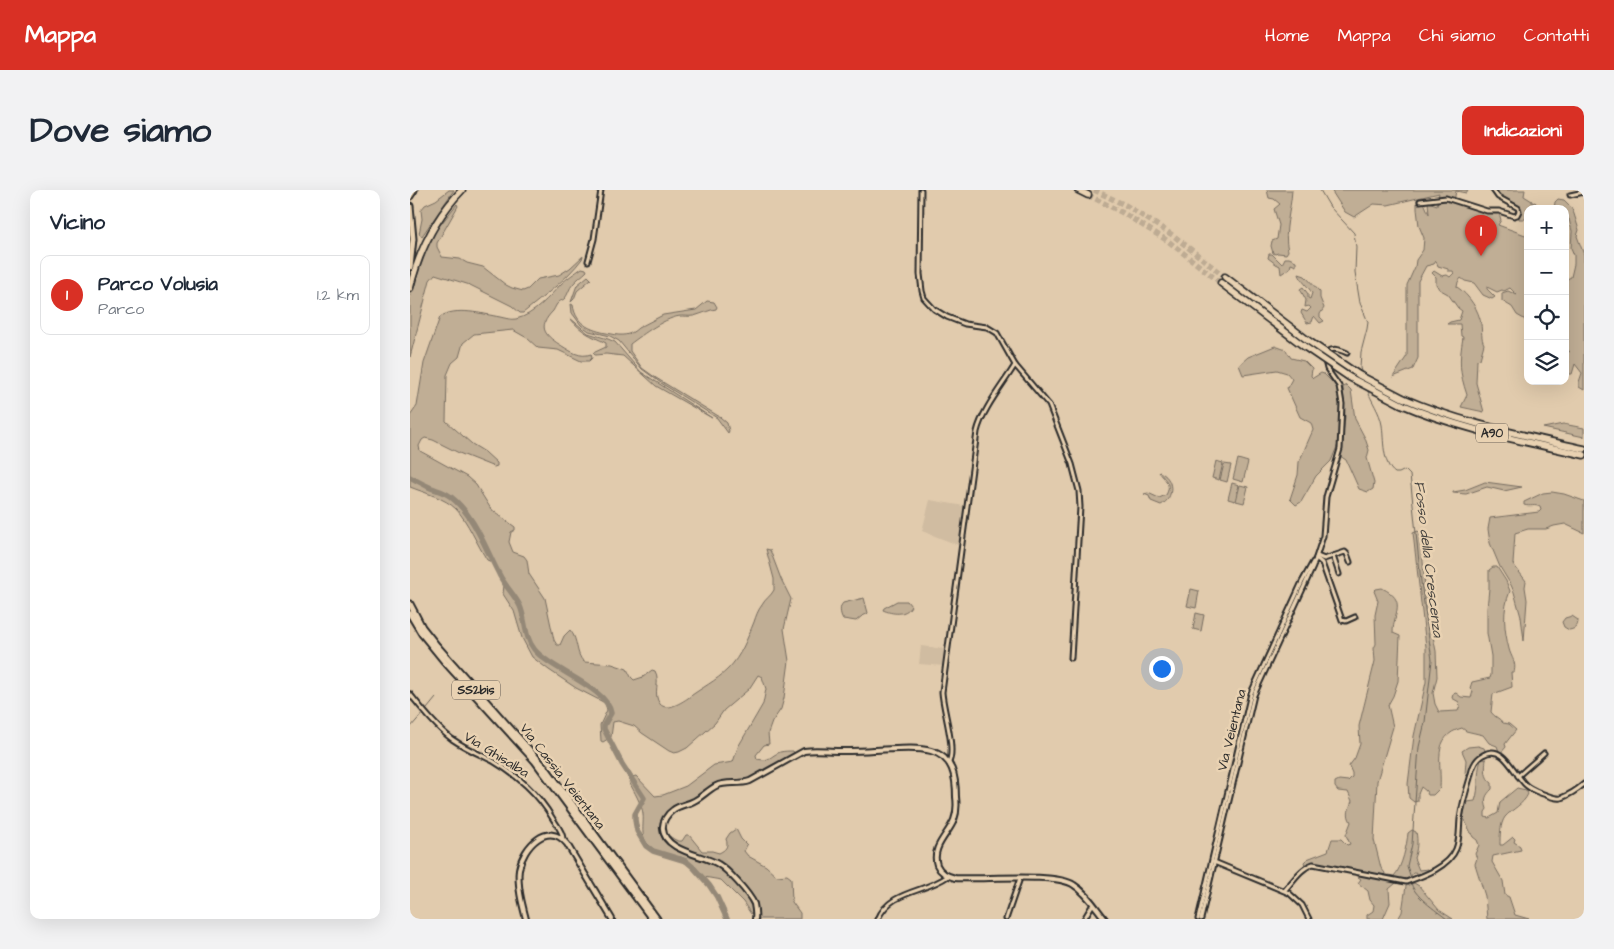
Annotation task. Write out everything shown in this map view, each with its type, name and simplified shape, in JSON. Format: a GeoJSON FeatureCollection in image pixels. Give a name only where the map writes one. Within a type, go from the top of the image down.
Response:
{"type":"FeatureCollection","features":[{"type":"Feature","properties":{"kind":"highway"},"geometry":{"type":"LineString","coordinates":[[410,196],[414,190]]}},
{"type":"Feature","properties":{"kind":"highway"},"geometry":{"type":"LineString","coordinates":[[410,288],[415,268],[429,234],[449,204],[462,190]]}},
{"type":"Feature","properties":{"kind":"highway"},"geometry":{"type":"LineString","coordinates":[[1078,190],[1088,195]]}},
{"type":"Feature","properties":{"kind":"highway"},"geometry":{"type":"LineString","coordinates":[[410,206],[413,245],[410,267]]}},
{"type":"Feature","properties":{"kind":"highway","name":"A90"},"geometry":{"type":"LineString","coordinates":[[1225,277],[1343,373],[1373,391],[1482,425],[1584,449]]}},
{"type":"Feature","properties":{"kind":"highway","name":"A90"},"geometry":{"type":"LineString","coordinates":[[1221,283],[1308,344]]}},
{"type":"Feature","properties":{"kind":"highway","name":"A90"},"geometry":{"type":"LineString","coordinates":[[1402,401],[1431,416],[1467,427],[1584,455]]}},
{"type":"Feature","properties":{"kind":"highway","name":"Via Cassia Veientana"},"geometry":{"type":"LineString","coordinates":[[410,604],[422,627],[435,644],[549,775],[643,904],[657,919]]}},
{"type":"Feature","properties":{"kind":"highway","name":"Via Cassia Veientana"},"geometry":{"type":"LineString","coordinates":[[410,614],[425,638],[441,658],[549,775]]}},
{"type":"Feature","properties":{"kind":"highway"},"geometry":{"type":"LineString","coordinates":[[643,904],[650,919]]}},
{"type":"Feature","properties":{"kind":"highway"},"geometry":{"type":"LineString","coordinates":[[643,904],[661,919]]}},
{"type":"Feature","properties":{"kind":"street"},"geometry":{"type":"LineString","coordinates":[[588,261],[594,239],[601,190]]}},
{"type":"Feature","properties":{"kind":"street"},"geometry":{"type":"LineString","coordinates":[[921,190],[920,274],[924,298],[934,309],[946,317],[960,322],[984,326],[994,330],[999,335],[1015,365],[1049,404],[1069,455],[1079,491],[1080,507],[1072,658]]}},
{"type":"Feature","properties":{"kind":"street"},"geometry":{"type":"LineString","coordinates":[[1420,201],[1446,198],[1487,212],[1499,211],[1514,216],[1517,215],[1518,209],[1498,198],[1492,190]]}},
{"type":"Feature","properties":{"kind":"street"},"geometry":{"type":"LineString","coordinates":[[1570,195],[1584,192]]}},
{"type":"Feature","properties":{"kind":"street","name":"Via Veientana"},"geometry":{"type":"LineString","coordinates":[[1199,919],[1246,721],[1257,687],[1317,557],[1323,536],[1327,494],[1339,451],[1342,422],[1340,390],[1327,369],[1324,357],[1328,350],[1332,349],[1347,353]]}},
{"type":"Feature","properties":{"kind":"street"},"geometry":{"type":"LineString","coordinates":[[948,762],[951,757],[951,749],[942,692],[977,432],[991,403],[1015,365]]}},
{"type":"Feature","properties":{"kind":"street"},"geometry":{"type":"LineString","coordinates":[[1317,557],[1324,559],[1345,552],[1350,562]]}},
{"type":"Feature","properties":{"kind":"street"},"geometry":{"type":"LineString","coordinates":[[1333,556],[1339,574]]}},
{"type":"Feature","properties":{"kind":"street"},"geometry":{"type":"LineString","coordinates":[[1317,557],[1322,563],[1342,619],[1348,621],[1355,617]]}},
{"type":"Feature","properties":{"kind":"street","name":"Via Ghisalba"},"geometry":{"type":"LineString","coordinates":[[410,694],[447,735],[494,762],[527,786],[555,821],[563,835],[563,839]]}},
{"type":"Feature","properties":{"kind":"street"},"geometry":{"type":"LineString","coordinates":[[755,919],[755,909],[751,899],[722,867],[672,844],[663,833],[663,825],[667,816],[678,806],[693,802],[718,785],[749,782],[797,754],[808,750],[925,750],[937,753],[948,762],[955,778],[956,801],[956,815],[938,847],[936,855],[939,868],[948,876],[960,878],[1020,878],[1068,881],[1078,888],[1105,919]]}},
{"type":"Feature","properties":{"kind":"street"},"geometry":{"type":"LineString","coordinates":[[1518,776],[1544,752]]}},
{"type":"Feature","properties":{"kind":"street"},"geometry":{"type":"LineString","coordinates":[[1285,890],[1299,874],[1315,864],[1406,882],[1448,862],[1458,842],[1460,818],[1473,767],[1477,759],[1485,753],[1498,754],[1506,759],[1528,787],[1557,798],[1574,792],[1584,784]]}},
{"type":"Feature","properties":{"kind":"street"},"geometry":{"type":"LineString","coordinates":[[526,919],[519,880],[519,868],[531,844],[539,838],[552,835],[563,839],[571,850],[612,919]]}},
{"type":"Feature","properties":{"kind":"street"},"geometry":{"type":"LineString","coordinates":[[1213,862],[1285,890],[1299,901],[1308,919]]}},
{"type":"Feature","properties":{"kind":"street"},"geometry":{"type":"LineString","coordinates":[[878,919],[884,908],[892,900],[938,882],[948,876]]}},
{"type":"Feature","properties":{"kind":"street"},"geometry":{"type":"LineString","coordinates":[[1006,919],[1020,878]]}},
{"type":"Feature","properties":{"kind":"street"},"geometry":{"type":"LineString","coordinates":[[1084,919],[1093,904]]}},
{"type":"Feature","properties":{"kind":"shaded area"},"geometry":{"type":"Polygon","coordinates":[[[449,190],[454,190],[422,236],[419,234],[422,219],[421,210],[425,205],[436,200],[449,190]]]}},
{"type":"Feature","properties":{"kind":"shaded area"},"geometry":{"type":"Polygon","coordinates":[[[1267,190],[1292,190],[1286,236],[1288,251],[1286,254],[1273,253],[1272,241],[1277,239],[1279,225],[1274,209],[1280,204],[1274,199],[1269,198],[1267,190]]]}},
{"type":"Feature","properties":{"kind":"shaded area"},"geometry":{"type":"Polygon","coordinates":[[[1331,190],[1468,190],[1466,193],[1456,191],[1454,201],[1483,212],[1491,210],[1499,213],[1501,220],[1498,225],[1524,235],[1524,319],[1517,315],[1512,307],[1502,301],[1502,293],[1508,291],[1517,295],[1510,288],[1497,292],[1487,287],[1495,297],[1492,299],[1483,295],[1474,283],[1461,278],[1458,282],[1457,287],[1473,303],[1481,324],[1484,344],[1480,359],[1477,360],[1476,383],[1484,412],[1461,407],[1467,395],[1460,366],[1463,337],[1461,336],[1460,324],[1447,324],[1459,320],[1462,311],[1448,294],[1439,289],[1436,284],[1436,277],[1432,273],[1434,271],[1442,276],[1447,275],[1450,277],[1454,273],[1438,266],[1436,261],[1434,264],[1426,266],[1418,281],[1418,358],[1413,369],[1393,377],[1407,356],[1407,285],[1416,260],[1423,250],[1424,238],[1419,226],[1417,200],[1422,198],[1429,214],[1428,202],[1437,205],[1439,193],[1388,205],[1374,204],[1354,217],[1345,212],[1331,190]]]}},
{"type":"Feature","properties":{"kind":"shaded area"},"geometry":{"type":"Polygon","coordinates":[[[1493,190],[1525,190],[1524,196],[1538,205],[1524,205],[1524,219],[1519,219],[1518,210],[1498,196],[1493,190]]]}},
{"type":"Feature","properties":{"kind":"shaded area"},"geometry":{"type":"Polygon","coordinates":[[[1558,199],[1564,200],[1569,205],[1555,205],[1558,199]]]}},
{"type":"Feature","properties":{"kind":"shaded area"},"geometry":{"type":"Polygon","coordinates":[[[457,204],[458,206],[437,243],[442,257],[460,259],[483,267],[512,288],[523,291],[528,289],[538,279],[559,275],[583,256],[576,267],[562,281],[523,313],[470,285],[435,274],[430,280],[410,357],[410,299],[418,265],[433,234],[457,204]]]}},
{"type":"Feature","properties":{"kind":"shaded area"},"geometry":{"type":"Polygon","coordinates":[[[1569,205],[1579,230],[1577,236],[1584,255],[1584,390],[1579,387],[1582,373],[1575,364],[1572,374],[1569,374],[1569,278],[1571,277],[1574,264],[1574,255],[1571,248],[1572,231],[1569,219],[1569,205]]]}},
{"type":"Feature","properties":{"kind":"shaded area"},"geometry":{"type":"Polygon","coordinates":[[[1269,254],[1272,254],[1282,264],[1285,258],[1296,261],[1296,266],[1291,264],[1290,268],[1281,274],[1280,266],[1268,258],[1269,254]]]}},
{"type":"Feature","properties":{"kind":"shaded area"},"geometry":{"type":"Polygon","coordinates":[[[582,268],[587,271],[572,286],[565,299],[557,304],[545,322],[544,327],[551,339],[569,350],[580,355],[591,354],[592,358],[589,361],[581,361],[558,350],[538,348],[527,338],[513,330],[474,334],[463,343],[459,357],[452,363],[447,375],[446,421],[472,444],[485,452],[497,463],[497,466],[494,467],[425,438],[419,446],[420,451],[467,477],[476,485],[491,509],[515,527],[515,530],[511,532],[509,542],[513,552],[524,556],[527,560],[529,574],[545,598],[554,640],[557,645],[560,645],[564,636],[570,630],[575,638],[579,655],[584,662],[612,664],[627,669],[634,680],[643,677],[652,670],[655,671],[657,675],[658,700],[660,704],[666,707],[685,700],[719,677],[737,659],[759,609],[774,590],[774,579],[766,549],[770,550],[791,599],[784,629],[789,661],[784,698],[781,709],[772,722],[768,733],[769,744],[764,745],[756,755],[757,759],[765,760],[780,752],[793,751],[794,753],[747,780],[717,784],[695,799],[678,804],[665,814],[660,829],[666,843],[719,867],[731,877],[751,904],[754,911],[751,914],[743,902],[721,880],[704,877],[688,860],[680,857],[667,857],[646,842],[643,834],[643,811],[629,782],[632,777],[636,776],[655,796],[663,795],[686,786],[714,765],[733,762],[738,747],[763,704],[766,689],[762,677],[758,675],[749,689],[724,710],[715,723],[687,748],[679,752],[669,751],[634,726],[618,721],[613,722],[611,737],[603,742],[601,741],[600,725],[607,710],[605,703],[576,688],[532,657],[522,638],[514,611],[503,594],[504,585],[492,562],[487,560],[460,514],[446,502],[410,487],[410,416],[417,406],[424,363],[440,317],[461,311],[510,319],[523,317],[541,305],[563,282],[582,268]]]}},
{"type":"Feature","properties":{"kind":"shaded area"},"geometry":{"type":"Polygon","coordinates":[[[1299,274],[1305,276],[1320,292],[1324,308],[1320,317],[1324,321],[1320,323],[1314,316],[1312,322],[1307,323],[1301,313],[1302,310],[1307,312],[1311,308],[1309,306],[1305,307],[1306,300],[1300,289],[1303,287],[1310,299],[1312,293],[1299,274]]]}},
{"type":"Feature","properties":{"kind":"shaded area"},"geometry":{"type":"Polygon","coordinates":[[[588,276],[591,279],[577,291],[571,302],[577,285],[588,276]]]}},
{"type":"Feature","properties":{"kind":"shaded area"},"geometry":{"type":"Polygon","coordinates":[[[707,301],[714,302],[717,307],[716,309],[693,316],[676,317],[662,322],[630,344],[630,351],[642,368],[720,417],[727,423],[728,433],[717,418],[642,369],[619,341],[610,336],[589,331],[581,325],[572,313],[571,304],[582,323],[598,331],[622,335],[632,333],[663,315],[696,310],[707,301]]]}},
{"type":"Feature","properties":{"kind":"shaded area"},"geometry":{"type":"Polygon","coordinates":[[[570,318],[588,333],[615,342],[641,372],[712,418],[656,386],[623,356],[595,355],[593,353],[606,347],[606,343],[582,330],[570,318]]]}},
{"type":"Feature","properties":{"kind":"shaded area"},"geometry":{"type":"Polygon","coordinates":[[[1275,346],[1286,350],[1291,358],[1304,361],[1312,369],[1311,376],[1313,378],[1321,373],[1324,374],[1335,385],[1340,395],[1339,442],[1331,461],[1316,476],[1301,502],[1296,505],[1290,499],[1298,475],[1299,462],[1313,430],[1311,423],[1300,417],[1287,388],[1292,379],[1287,373],[1277,370],[1243,375],[1239,365],[1248,357],[1275,346]]]}},
{"type":"Feature","properties":{"kind":"shaded area"},"geometry":{"type":"Polygon","coordinates":[[[1346,385],[1351,390],[1355,419],[1369,450],[1367,458],[1374,483],[1373,489],[1368,492],[1359,489],[1346,460],[1340,456],[1345,417],[1343,387],[1346,385]]]}},
{"type":"Feature","properties":{"kind":"shaded area"},"geometry":{"type":"Polygon","coordinates":[[[1563,424],[1584,428],[1584,437],[1543,428],[1563,424]]]}},
{"type":"Feature","properties":{"kind":"shaded area"},"geometry":{"type":"Polygon","coordinates":[[[1238,459],[1248,462],[1243,482],[1233,479],[1238,459]]]}},
{"type":"Feature","properties":{"kind":"shaded area"},"geometry":{"type":"Polygon","coordinates":[[[1216,461],[1223,463],[1219,480],[1212,478],[1216,461]]]}},
{"type":"Feature","properties":{"kind":"shaded area"},"geometry":{"type":"Polygon","coordinates":[[[1224,464],[1231,465],[1227,482],[1220,480],[1224,464]]]}},
{"type":"Feature","properties":{"kind":"shaded area"},"geometry":{"type":"Polygon","coordinates":[[[1159,472],[1168,478],[1171,488],[1169,498],[1161,505],[1151,501],[1149,496],[1144,494],[1148,493],[1159,498],[1166,495],[1168,485],[1159,472]]]}},
{"type":"Feature","properties":{"kind":"shaded area"},"geometry":{"type":"Polygon","coordinates":[[[1485,482],[1522,487],[1504,491],[1487,487],[1466,494],[1453,493],[1485,482]]]}},
{"type":"Feature","properties":{"kind":"shaded area"},"geometry":{"type":"Polygon","coordinates":[[[1232,483],[1239,485],[1235,501],[1228,499],[1232,483]]]}},
{"type":"Feature","properties":{"kind":"shaded area"},"geometry":{"type":"Polygon","coordinates":[[[1240,485],[1248,487],[1244,503],[1236,501],[1240,485]]]}},
{"type":"Feature","properties":{"kind":"shaded area"},"geometry":{"type":"Polygon","coordinates":[[[1552,492],[1584,501],[1584,533],[1565,524],[1546,529],[1528,529],[1515,533],[1513,564],[1526,581],[1527,600],[1524,641],[1521,617],[1514,592],[1500,567],[1490,543],[1488,529],[1490,518],[1539,512],[1541,510],[1540,507],[1524,505],[1524,502],[1543,493],[1552,492]]]}},
{"type":"Feature","properties":{"kind":"shaded area"},"geometry":{"type":"Polygon","coordinates":[[[930,500],[964,506],[958,545],[922,531],[930,500]]]}},
{"type":"Feature","properties":{"kind":"shaded area"},"geometry":{"type":"Polygon","coordinates":[[[1418,531],[1421,534],[1426,603],[1436,651],[1437,677],[1433,693],[1435,704],[1439,712],[1458,711],[1459,702],[1452,698],[1453,694],[1456,693],[1461,697],[1471,698],[1473,691],[1470,688],[1472,682],[1490,678],[1491,656],[1487,633],[1489,570],[1497,567],[1510,591],[1507,598],[1505,627],[1515,669],[1514,672],[1511,672],[1512,687],[1493,694],[1491,712],[1503,723],[1509,724],[1516,730],[1500,754],[1497,746],[1489,743],[1483,735],[1466,731],[1462,728],[1452,732],[1442,744],[1440,752],[1440,788],[1433,795],[1428,795],[1421,787],[1418,801],[1414,802],[1409,798],[1408,784],[1414,736],[1426,682],[1426,647],[1413,533],[1418,531]]]}},
{"type":"Feature","properties":{"kind":"shaded area"},"geometry":{"type":"Polygon","coordinates":[[[1382,588],[1390,593],[1397,602],[1393,633],[1400,636],[1398,681],[1388,705],[1393,727],[1377,781],[1374,840],[1381,868],[1385,873],[1384,876],[1322,864],[1305,865],[1304,862],[1328,851],[1332,839],[1341,839],[1347,845],[1350,844],[1346,835],[1351,822],[1348,814],[1352,801],[1348,792],[1338,791],[1335,787],[1335,782],[1339,780],[1348,781],[1352,777],[1349,766],[1355,758],[1360,744],[1359,726],[1375,661],[1375,615],[1378,601],[1374,591],[1382,588]]]}},
{"type":"Feature","properties":{"kind":"shaded area"},"geometry":{"type":"Polygon","coordinates":[[[1191,589],[1199,591],[1196,608],[1187,606],[1191,589]]]}},
{"type":"Feature","properties":{"kind":"shaded area"},"geometry":{"type":"Polygon","coordinates":[[[864,598],[867,614],[856,621],[843,619],[840,611],[843,603],[864,598]]]}},
{"type":"Feature","properties":{"kind":"shaded area"},"geometry":{"type":"Polygon","coordinates":[[[897,601],[907,601],[911,606],[902,613],[883,610],[884,608],[897,601]]]}},
{"type":"Feature","properties":{"kind":"shaded area"},"geometry":{"type":"Polygon","coordinates":[[[1196,613],[1204,615],[1201,631],[1193,629],[1196,613]]]}},
{"type":"Feature","properties":{"kind":"shaded area"},"geometry":{"type":"Polygon","coordinates":[[[1572,616],[1578,620],[1577,626],[1569,630],[1564,627],[1562,622],[1565,618],[1572,616]]]}},
{"type":"Feature","properties":{"kind":"shaded area"},"geometry":{"type":"Polygon","coordinates":[[[921,646],[945,649],[944,666],[919,664],[921,646]]]}},
{"type":"Feature","properties":{"kind":"shaded area"},"geometry":{"type":"Polygon","coordinates":[[[1478,746],[1485,750],[1475,760],[1467,776],[1465,774],[1466,760],[1462,751],[1468,747],[1478,746]]]}},
{"type":"Feature","properties":{"kind":"shaded area"},"geometry":{"type":"Polygon","coordinates":[[[1486,759],[1486,772],[1489,781],[1492,783],[1492,789],[1486,798],[1487,809],[1485,817],[1489,818],[1498,813],[1500,802],[1517,788],[1526,790],[1528,794],[1505,817],[1501,830],[1500,845],[1503,845],[1513,837],[1515,839],[1514,842],[1520,846],[1521,850],[1493,856],[1492,862],[1503,881],[1505,895],[1509,897],[1515,915],[1529,919],[1487,919],[1485,896],[1475,864],[1477,858],[1475,854],[1479,845],[1463,817],[1467,802],[1475,801],[1481,760],[1486,759]]]}},
{"type":"Feature","properties":{"kind":"shaded area"},"geometry":{"type":"Polygon","coordinates":[[[736,829],[741,839],[747,845],[744,851],[748,856],[766,866],[777,876],[787,875],[791,878],[792,902],[800,913],[800,919],[757,919],[752,898],[722,865],[670,843],[666,834],[680,841],[686,835],[689,835],[702,851],[719,853],[726,848],[726,839],[736,829]]]}},
{"type":"Feature","properties":{"kind":"shaded area"},"geometry":{"type":"Polygon","coordinates":[[[1412,830],[1416,832],[1417,838],[1414,858],[1419,870],[1428,869],[1429,871],[1422,874],[1413,873],[1408,880],[1388,877],[1388,875],[1394,876],[1397,872],[1402,862],[1408,833],[1412,830]]]}},
{"type":"Feature","properties":{"kind":"shaded area"},"geometry":{"type":"Polygon","coordinates":[[[1360,874],[1396,883],[1389,889],[1390,903],[1383,919],[1367,919],[1367,915],[1373,911],[1374,905],[1370,900],[1368,891],[1358,883],[1361,879],[1358,877],[1360,874]]]}},
{"type":"Feature","properties":{"kind":"shaded area"},"geometry":{"type":"Polygon","coordinates":[[[1414,883],[1419,886],[1439,910],[1453,919],[1398,919],[1402,912],[1406,886],[1414,883]]]}},
{"type":"Feature","properties":{"kind":"waterway","name":"Fosso della Crescenza"},"geometry":{"type":"LineString","coordinates":[[1320,190],[1330,207],[1354,233],[1357,285],[1360,303],[1368,322],[1361,352],[1360,368],[1362,374]]}},
{"type":"Feature","properties":{"kind":"waterway","name":"Fosso della Crescenza"},"geometry":{"type":"LineString","coordinates":[[1367,389],[1381,420],[1384,451],[1388,464],[1395,473],[1405,470],[1410,475],[1421,582],[1432,660],[1425,722],[1419,747],[1412,844],[1407,866],[1411,878]]}},
{"type":"Feature","properties":{"kind":"waterway"},"geometry":{"type":"LineString","coordinates":[[410,477],[448,495],[467,513],[501,578],[520,606],[528,639],[534,649],[552,664],[600,695],[607,704],[611,713],[604,725],[604,729],[622,764],[644,798],[635,814],[637,831],[646,846],[653,851],[686,861],[693,867],[717,897],[727,919]]}},
{"type":"Feature","properties":{"kind":"waterway"},"geometry":{"type":"LineString","coordinates":[[427,709],[436,698]]}},
{"type":"Feature","properties":{"kind":"waterway"},"geometry":{"type":"LineString","coordinates":[[410,728],[423,713]]}},
{"type":"Feature","properties":{"kind":"waterway","name":"Fosso della Crescenza"},"geometry":{"type":"LineString","coordinates":[[1411,882],[1412,887],[1420,897],[1447,919]]}},
{"type":"Feature","properties":{"kind":"tunnel"},"geometry":{"type":"LineString","coordinates":[[1094,190],[1127,206],[1174,236],[1225,277]]}},
{"type":"Feature","properties":{"kind":"tunnel"},"geometry":{"type":"LineString","coordinates":[[1088,195],[1123,213],[1168,241],[1221,283]]}},
{"type":"Feature","properties":{"kind":"place","name":"Parco Volusia"},"geometry":{"type":"Point","coordinates":[1481,256]}}]}
